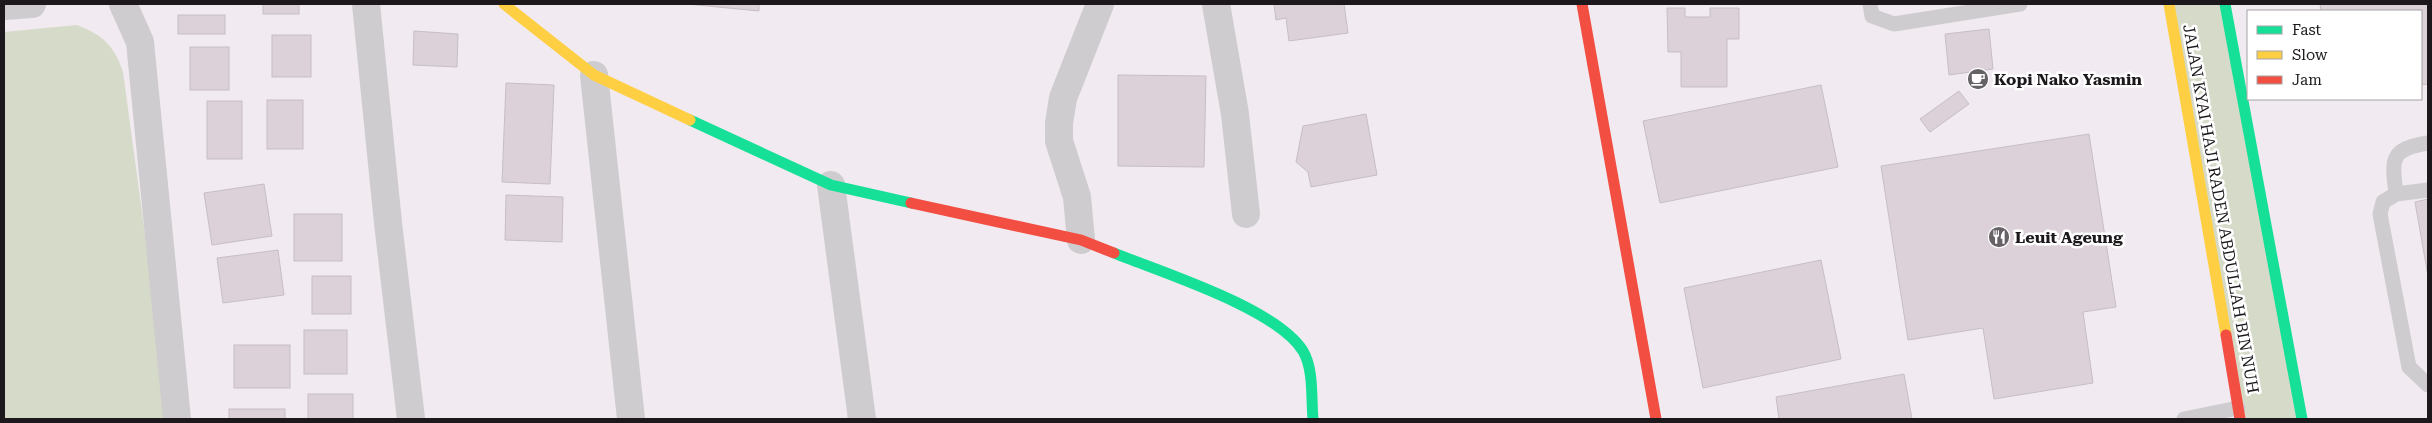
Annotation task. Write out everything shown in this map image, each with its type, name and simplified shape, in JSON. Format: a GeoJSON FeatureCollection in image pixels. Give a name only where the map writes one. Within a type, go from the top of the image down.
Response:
{"type":"FeatureCollection","features":[{"type":"Feature","properties":{"kind":"main road"},"geometry":{"type":"LineString","coordinates":[[504,4],[594,75],[831,186],[1081,240],[1248,307],[1292,338],[1303,352],[1309,367],[1313,419]]}},
{"type":"Feature","properties":{"kind":"main road"},"geometry":{"type":"LineString","coordinates":[[1582,4],[1656,419]]}},
{"type":"Feature","properties":{"kind":"main road","name":"JALAN KYAI HAJI RADEN ABDULLAH BIN NUH"},"geometry":{"type":"LineString","coordinates":[[2169,4],[2239,414]]}},
{"type":"Feature","properties":{"kind":"main road"},"geometry":{"type":"LineString","coordinates":[[2225,4],[2302,419]]}},
{"type":"Feature","properties":{"kind":"street"},"geometry":{"type":"LineString","coordinates":[[4,6],[32,4]]}},
{"type":"Feature","properties":{"kind":"street"},"geometry":{"type":"LineString","coordinates":[[123,4],[140,42],[177,419]]}},
{"type":"Feature","properties":{"kind":"street"},"geometry":{"type":"LineString","coordinates":[[366,4],[388,223],[411,419]]}},
{"type":"Feature","properties":{"kind":"street"},"geometry":{"type":"LineString","coordinates":[[1081,240],[1078,197],[1059,142],[1059,123],[1063,98],[1100,4]]}},
{"type":"Feature","properties":{"kind":"street"},"geometry":{"type":"LineString","coordinates":[[1216,4],[1235,114],[1246,214]]}},
{"type":"Feature","properties":{"kind":"street"},"geometry":{"type":"LineString","coordinates":[[594,75],[631,419]]}},
{"type":"Feature","properties":{"kind":"street"},"geometry":{"type":"LineString","coordinates":[[831,186],[862,419]]}},
{"type":"Feature","properties":{"kind":"lane"},"geometry":{"type":"LineString","coordinates":[[1870,4],[1872,16],[1894,24],[2020,4]]}},
{"type":"Feature","properties":{"kind":"lane"},"geometry":{"type":"LineString","coordinates":[[2396,194],[2392,166],[2394,159],[2401,151],[2428,144]]}},
{"type":"Feature","properties":{"kind":"lane"},"geometry":{"type":"LineString","coordinates":[[2428,190],[2396,194],[2383,202],[2380,214],[2409,367],[2428,385]]}},
{"type":"Feature","properties":{"kind":"lane"},"geometry":{"type":"LineString","coordinates":[[2184,419],[2239,414]]}},
{"type":"Feature","properties":{"kind":"green space"},"geometry":{"type":"Polygon","coordinates":[[[2170,4],[2225,4],[2302,419],[2241,419],[2170,4]]]}},
{"type":"Feature","properties":{"kind":"green space"},"geometry":{"type":"Polygon","coordinates":[[[77,25],[101,37],[106,42],[116,55],[123,72],[170,419],[4,419],[4,32],[77,25]]]}},
{"type":"Feature","properties":{"kind":"building"},"geometry":{"type":"Polygon","coordinates":[[[263,4],[299,4],[299,14],[263,14],[263,4]]]}},
{"type":"Feature","properties":{"kind":"building"},"geometry":{"type":"Polygon","coordinates":[[[687,4],[759,4],[759,11],[687,4]]]}},
{"type":"Feature","properties":{"kind":"building"},"geometry":{"type":"Polygon","coordinates":[[[1274,4],[1344,4],[1348,33],[1289,41],[1286,18],[1276,20],[1274,4]]]}},
{"type":"Feature","properties":{"kind":"building"},"geometry":{"type":"Polygon","coordinates":[[[2320,4],[2428,4],[2428,84],[2422,85],[2422,10],[2321,10],[2320,4]]]}},
{"type":"Feature","properties":{"kind":"building"},"geometry":{"type":"Polygon","coordinates":[[[1667,8],[1685,8],[1685,17],[1710,17],[1710,8],[1739,8],[1739,39],[1727,39],[1727,87],[1681,87],[1681,52],[1668,52],[1667,8]]]}},
{"type":"Feature","properties":{"kind":"building"},"geometry":{"type":"Polygon","coordinates":[[[178,15],[225,15],[225,34],[178,34],[178,15]]]}},
{"type":"Feature","properties":{"kind":"building"},"geometry":{"type":"Polygon","coordinates":[[[1989,29],[1993,69],[1949,75],[1945,34],[1989,29]]]}},
{"type":"Feature","properties":{"kind":"building"},"geometry":{"type":"Polygon","coordinates":[[[414,31],[458,34],[457,67],[413,65],[414,31]]]}},
{"type":"Feature","properties":{"kind":"building"},"geometry":{"type":"Polygon","coordinates":[[[272,35],[311,35],[311,77],[272,77],[272,35]]]}},
{"type":"Feature","properties":{"kind":"building"},"geometry":{"type":"Polygon","coordinates":[[[190,47],[229,47],[229,90],[190,90],[190,47]]]}},
{"type":"Feature","properties":{"kind":"building"},"geometry":{"type":"Polygon","coordinates":[[[1118,75],[1206,76],[1204,167],[1118,166],[1118,75]]]}},
{"type":"Feature","properties":{"kind":"building"},"geometry":{"type":"Polygon","coordinates":[[[506,83],[554,85],[550,184],[502,182],[506,83]]]}},
{"type":"Feature","properties":{"kind":"building"},"geometry":{"type":"Polygon","coordinates":[[[1821,85],[1838,167],[1660,203],[1643,121],[1821,85]]]}},
{"type":"Feature","properties":{"kind":"building"},"geometry":{"type":"Polygon","coordinates":[[[1959,91],[1969,104],[1930,132],[1920,119],[1959,91]]]}},
{"type":"Feature","properties":{"kind":"building"},"geometry":{"type":"Polygon","coordinates":[[[267,100],[303,100],[303,149],[267,149],[267,100]]]}},
{"type":"Feature","properties":{"kind":"building"},"geometry":{"type":"Polygon","coordinates":[[[207,101],[242,101],[242,159],[207,159],[207,101]]]}},
{"type":"Feature","properties":{"kind":"building"},"geometry":{"type":"Polygon","coordinates":[[[1366,114],[1377,175],[1311,187],[1308,172],[1296,162],[1303,126],[1366,114]]]}},
{"type":"Feature","properties":{"kind":"building","name":"Leuit Ageung"},"geometry":{"type":"Polygon","coordinates":[[[2089,134],[2116,307],[2083,312],[2093,383],[1994,399],[1983,328],[1908,340],[1881,166],[2089,134]]]}},
{"type":"Feature","properties":{"kind":"building"},"geometry":{"type":"Polygon","coordinates":[[[264,184],[272,236],[212,245],[204,193],[264,184]]]}},
{"type":"Feature","properties":{"kind":"building"},"geometry":{"type":"Polygon","coordinates":[[[506,195],[563,197],[562,242],[505,240],[506,195]]]}},
{"type":"Feature","properties":{"kind":"building"},"geometry":{"type":"Polygon","coordinates":[[[2428,199],[2428,276],[2415,202],[2428,199]]]}},
{"type":"Feature","properties":{"kind":"building"},"geometry":{"type":"Polygon","coordinates":[[[294,214],[342,214],[342,261],[294,261],[294,214]]]}},
{"type":"Feature","properties":{"kind":"building"},"geometry":{"type":"Polygon","coordinates":[[[278,250],[284,295],[223,303],[217,258],[278,250]]]}},
{"type":"Feature","properties":{"kind":"building"},"geometry":{"type":"Polygon","coordinates":[[[1821,260],[1841,359],[1703,388],[1684,288],[1821,260]]]}},
{"type":"Feature","properties":{"kind":"building"},"geometry":{"type":"Polygon","coordinates":[[[312,276],[351,276],[351,314],[312,314],[312,276]]]}},
{"type":"Feature","properties":{"kind":"building"},"geometry":{"type":"Polygon","coordinates":[[[304,330],[347,330],[347,374],[304,374],[304,330]]]}},
{"type":"Feature","properties":{"kind":"building"},"geometry":{"type":"Polygon","coordinates":[[[234,345],[290,345],[290,388],[234,388],[234,345]]]}},
{"type":"Feature","properties":{"kind":"building"},"geometry":{"type":"Polygon","coordinates":[[[1904,374],[1912,419],[1779,419],[1776,397],[1904,374]]]}},
{"type":"Feature","properties":{"kind":"building"},"geometry":{"type":"Polygon","coordinates":[[[308,394],[353,394],[353,419],[308,419],[308,394]]]}},
{"type":"Feature","properties":{"kind":"building"},"geometry":{"type":"Polygon","coordinates":[[[229,409],[285,409],[285,419],[229,419],[229,409]]]}},
{"type":"Feature","properties":{"kind":"traffic: fast"},"geometry":{"type":"LineString","coordinates":[[2225,4],[2302,419]]}},
{"type":"Feature","properties":{"kind":"traffic: fast"},"geometry":{"type":"LineString","coordinates":[[690,120],[831,185],[911,203]]}},
{"type":"Feature","properties":{"kind":"traffic: fast"},"geometry":{"type":"LineString","coordinates":[[1114,253],[1217,293],[1269,320],[1289,335],[1303,351],[1307,359],[1313,419]]}},
{"type":"Feature","properties":{"kind":"traffic: slow"},"geometry":{"type":"LineString","coordinates":[[504,4],[594,75],[690,120]]}},
{"type":"Feature","properties":{"kind":"traffic: slow"},"geometry":{"type":"LineString","coordinates":[[2169,4],[2226,335]]}},
{"type":"Feature","properties":{"kind":"traffic: jam"},"geometry":{"type":"LineString","coordinates":[[1582,4],[1656,419]]}},
{"type":"Feature","properties":{"kind":"traffic: jam"},"geometry":{"type":"LineString","coordinates":[[911,203],[1081,240],[1114,253]]}},
{"type":"Feature","properties":{"kind":"traffic: jam"},"geometry":{"type":"LineString","coordinates":[[2226,335],[2240,419]]}},
{"type":"Feature","properties":{"kind":"place","name":"Kopi Nako Yasmin"},"geometry":{"type":"Point","coordinates":[1978,79]}},
{"type":"Feature","properties":{"kind":"place","name":"Leuit Ageung"},"geometry":{"type":"Point","coordinates":[1999,237]}}]}
